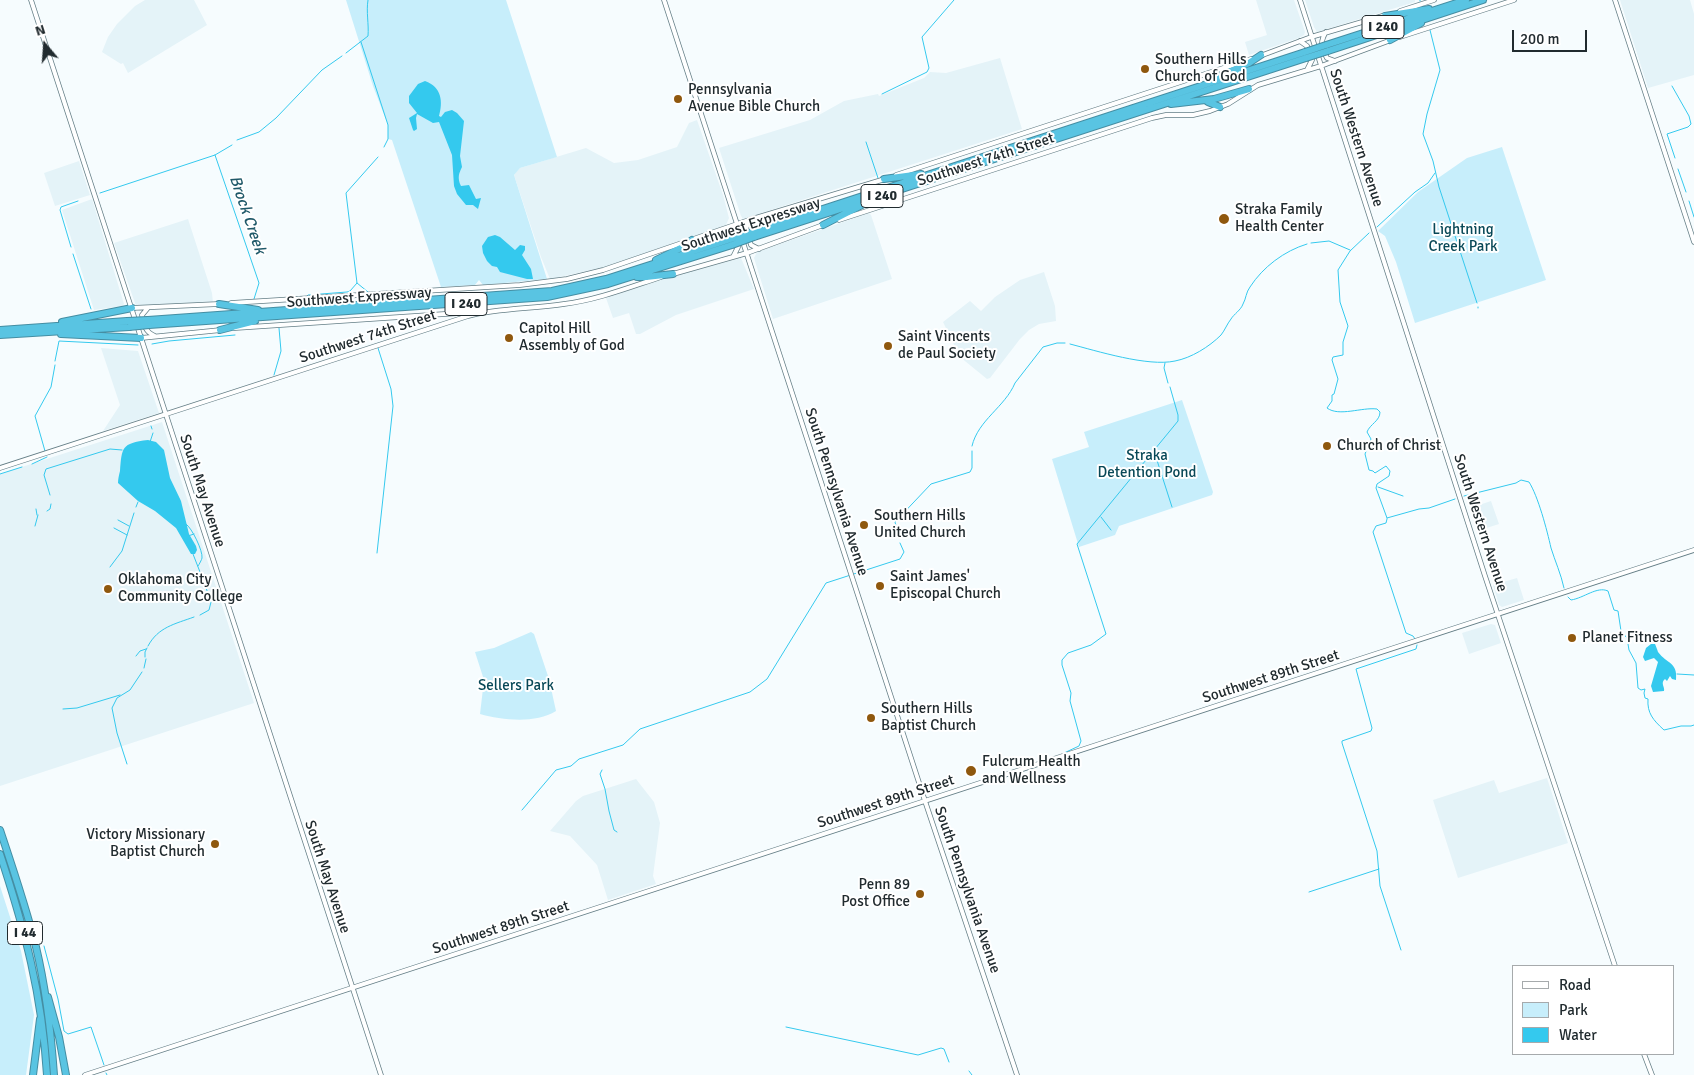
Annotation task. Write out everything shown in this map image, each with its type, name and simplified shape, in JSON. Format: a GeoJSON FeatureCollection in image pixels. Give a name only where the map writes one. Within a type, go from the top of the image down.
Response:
{"type":"FeatureCollection","features":[{"type":"Feature","properties":{"kind":"highway","name":"Southwest Expressway"},"geometry":{"type":"LineString","coordinates":[[1327,48],[1466,0]]}},
{"type":"Feature","properties":{"kind":"highway","name":"Southwest Expressway"},"geometry":{"type":"LineString","coordinates":[[753,235],[930,174],[1202,86],[1483,0]]}},
{"type":"Feature","properties":{"kind":"highway"},"geometry":{"type":"LineString","coordinates":[[1385,16],[1440,8]]}},
{"type":"Feature","properties":{"kind":"highway"},"geometry":{"type":"LineString","coordinates":[[1390,40],[1433,16]]}},
{"type":"Feature","properties":{"kind":"highway"},"geometry":{"type":"LineString","coordinates":[[1202,86],[1261,55]]}},
{"type":"Feature","properties":{"kind":"highway","name":"Southwest Expressway"},"geometry":{"type":"LineString","coordinates":[[0,330],[48,329],[535,299],[585,290],[1158,106],[1305,55]]}},
{"type":"Feature","properties":{"kind":"highway"},"geometry":{"type":"LineString","coordinates":[[1158,106],[1205,101],[1249,89]]}},
{"type":"Feature","properties":{"kind":"highway"},"geometry":{"type":"LineString","coordinates":[[1205,101],[1213,102],[1220,107]]}},
{"type":"Feature","properties":{"kind":"highway"},"geometry":{"type":"LineString","coordinates":[[884,179],[930,174]]}},
{"type":"Feature","properties":{"kind":"highway"},"geometry":{"type":"LineString","coordinates":[[823,225],[870,200]]}},
{"type":"Feature","properties":{"kind":"highway"},"geometry":{"type":"LineString","coordinates":[[644,267],[685,246],[692,240]]}},
{"type":"Feature","properties":{"kind":"highway","name":"Southwest Expressway"},"geometry":{"type":"LineString","coordinates":[[269,315],[552,291],[606,279],[731,242]]}},
{"type":"Feature","properties":{"kind":"highway"},"geometry":{"type":"LineString","coordinates":[[633,276],[646,278],[674,274]]}},
{"type":"Feature","properties":{"kind":"highway"},"geometry":{"type":"LineString","coordinates":[[219,304],[269,315]]}},
{"type":"Feature","properties":{"kind":"highway"},"geometry":{"type":"LineString","coordinates":[[48,329],[70,320],[132,308]]}},
{"type":"Feature","properties":{"kind":"highway"},"geometry":{"type":"LineString","coordinates":[[220,330],[269,315]]}},
{"type":"Feature","properties":{"kind":"highway"},"geometry":{"type":"LineString","coordinates":[[48,329],[72,336],[141,338]]}},
{"type":"Feature","properties":{"kind":"highway","name":"Southwest Expressway"},"geometry":{"type":"LineString","coordinates":[[0,335],[48,329]]}},
{"type":"Feature","properties":{"kind":"highway","name":"I 44"},"geometry":{"type":"LineString","coordinates":[[0,830],[30,923],[42,979],[50,1030],[54,1075]]}},
{"type":"Feature","properties":{"kind":"highway","name":"I 44"},"geometry":{"type":"LineString","coordinates":[[0,854],[29,948],[41,1013],[47,1075]]}},
{"type":"Feature","properties":{"kind":"highway"},"geometry":{"type":"LineString","coordinates":[[42,979],[52,1008],[66,1075]]}},
{"type":"Feature","properties":{"kind":"highway"},"geometry":{"type":"LineString","coordinates":[[33,1075],[41,1013]]}},
{"type":"Feature","properties":{"kind":"main road","name":"South May Avenue"},"geometry":{"type":"LineString","coordinates":[[32,0],[381,1075]]}},
{"type":"Feature","properties":{"kind":"main road","name":"South Pennsylvania Avenue"},"geometry":{"type":"LineString","coordinates":[[664,0],[925,801],[1017,1075]]}},
{"type":"Feature","properties":{"kind":"main road","name":"South Western Avenue"},"geometry":{"type":"LineString","coordinates":[[1300,0],[1498,615],[1615,965]]}},
{"type":"Feature","properties":{"kind":"main road","name":"Southwest 74th Street"},"geometry":{"type":"LineString","coordinates":[[132,308],[550,282],[606,270],[724,228],[884,179],[1326,32],[1434,0]]}},
{"type":"Feature","properties":{"kind":"main road","name":"Southwest 74th Street"},"geometry":{"type":"LineString","coordinates":[[0,468],[468,316],[484,312],[566,304],[606,295],[747,253],[823,225],[1152,118],[1166,115],[1193,115],[1220,107],[1264,82],[1321,66],[1390,40],[1514,0]]}},
{"type":"Feature","properties":{"kind":"main road"},"geometry":{"type":"LineString","coordinates":[[1615,0],[1694,242]]}},
{"type":"Feature","properties":{"kind":"main road"},"geometry":{"type":"LineString","coordinates":[[1326,32],[1321,43],[1326,58],[1335,61]]}},
{"type":"Feature","properties":{"kind":"main road"},"geometry":{"type":"LineString","coordinates":[[1300,41],[1307,46],[1312,60],[1307,70]]}},
{"type":"Feature","properties":{"kind":"main road"},"geometry":{"type":"LineString","coordinates":[[749,220],[746,229],[752,245],[759,248]]}},
{"type":"Feature","properties":{"kind":"main road"},"geometry":{"type":"LineString","coordinates":[[724,228],[733,233],[738,247],[733,257]]}},
{"type":"Feature","properties":{"kind":"main road"},"geometry":{"type":"LineString","coordinates":[[149,308],[143,312],[142,316],[147,331],[156,336]]}},
{"type":"Feature","properties":{"kind":"main road"},"geometry":{"type":"LineString","coordinates":[[141,338],[220,330],[484,312]]}},
{"type":"Feature","properties":{"kind":"main road","name":"Southwest 89th Street"},"geometry":{"type":"LineString","coordinates":[[85,1075],[1694,550]]}},
{"type":"Feature","properties":{"kind":"main road"},"geometry":{"type":"LineString","coordinates":[[1644,1055],[1652,1075]]}},
{"type":"Feature","properties":{"kind":"shaded area"},"geometry":{"type":"Polygon","coordinates":[[[145,0],[194,0],[207,25],[128,73],[123,63],[121,64],[102,52],[108,37],[117,24],[135,6],[145,0]]]}},
{"type":"Feature","properties":{"kind":"shaded area"},"geometry":{"type":"Polygon","coordinates":[[[1256,0],[1294,0],[1305,32],[1304,35],[1249,55],[1245,42],[1267,35],[1256,0]]]}},
{"type":"Feature","properties":{"kind":"shaded area"},"geometry":{"type":"Polygon","coordinates":[[[1305,0],[1415,0],[1415,2],[1317,32],[1305,0]]]}},
{"type":"Feature","properties":{"kind":"shaded area"},"geometry":{"type":"Polygon","coordinates":[[[1620,0],[1690,0],[1694,14],[1694,75],[1648,88],[1620,0]]]}},
{"type":"Feature","properties":{"kind":"shaded area"},"geometry":{"type":"Polygon","coordinates":[[[1000,58],[1022,129],[743,219],[741,216],[719,148],[810,120],[844,101],[878,94],[879,96],[924,78],[930,72],[946,73],[1000,58]]]}},
{"type":"Feature","properties":{"kind":"shaded area"},"geometry":{"type":"Polygon","coordinates":[[[697,120],[723,195],[729,218],[726,225],[605,267],[550,279],[514,175],[516,172],[520,168],[586,148],[614,163],[638,160],[677,147],[689,123],[697,120]]]}},
{"type":"Feature","properties":{"kind":"shaded area"},"geometry":{"type":"Polygon","coordinates":[[[79,161],[90,195],[55,206],[44,173],[79,161]]]}},
{"type":"Feature","properties":{"kind":"shaded area"},"geometry":{"type":"Polygon","coordinates":[[[92,199],[124,304],[122,306],[94,310],[62,210],[92,199]]]}},
{"type":"Feature","properties":{"kind":"shaded area"},"geometry":{"type":"Polygon","coordinates":[[[869,213],[892,279],[773,319],[754,258],[757,252],[869,213]]]}},
{"type":"Feature","properties":{"kind":"shaded area"},"geometry":{"type":"Polygon","coordinates":[[[188,219],[212,293],[213,303],[136,306],[114,243],[188,219]]]}},
{"type":"Feature","properties":{"kind":"shaded area"},"geometry":{"type":"Polygon","coordinates":[[[741,258],[754,289],[676,315],[640,334],[636,334],[629,313],[613,318],[606,298],[673,276],[741,258]]]}},
{"type":"Feature","properties":{"kind":"shaded area"},"geometry":{"type":"Polygon","coordinates":[[[1044,272],[1055,306],[1056,321],[1039,324],[1029,330],[990,378],[987,379],[960,357],[943,322],[970,301],[981,311],[995,297],[1020,280],[1044,272]]]}},
{"type":"Feature","properties":{"kind":"shaded area"},"geometry":{"type":"Polygon","coordinates":[[[101,348],[138,351],[159,413],[103,431],[120,405],[101,348]]]}},
{"type":"Feature","properties":{"kind":"shaded area","name":"Oklahoma City Community College"},"geometry":{"type":"Polygon","coordinates":[[[162,422],[254,703],[0,786],[0,474],[162,422]]]}},
{"type":"Feature","properties":{"kind":"shaded area"},"geometry":{"type":"Polygon","coordinates":[[[1491,501],[1499,524],[1477,531],[1470,508],[1491,501]]]}},
{"type":"Feature","properties":{"kind":"shaded area"},"geometry":{"type":"Polygon","coordinates":[[[1517,578],[1524,600],[1502,607],[1499,605],[1493,585],[1517,578]]]}},
{"type":"Feature","properties":{"kind":"shaded area"},"geometry":{"type":"Polygon","coordinates":[[[1491,624],[1495,625],[1501,643],[1469,654],[1462,633],[1491,624]]]}},
{"type":"Feature","properties":{"kind":"shaded area"},"geometry":{"type":"Polygon","coordinates":[[[1547,778],[1568,843],[1458,878],[1433,800],[1494,780],[1499,793],[1547,778]]]}},
{"type":"Feature","properties":{"kind":"shaded area"},"geometry":{"type":"Polygon","coordinates":[[[636,779],[654,802],[660,823],[653,876],[656,884],[608,900],[597,865],[570,836],[550,831],[576,801],[583,796],[636,779]]]}},
{"type":"Feature","properties":{"kind":"green space"},"geometry":{"type":"Polygon","coordinates":[[[346,0],[506,0],[557,157],[520,168],[514,175],[547,279],[483,285],[479,280],[475,285],[441,287],[392,140],[388,139],[388,125],[373,86],[346,0]]]}},
{"type":"Feature","properties":{"kind":"green space","name":"Lightning Creek Park"},"geometry":{"type":"Polygon","coordinates":[[[1502,147],[1546,280],[1415,323],[1396,262],[1385,236],[1378,231],[1418,192],[1467,158],[1502,147]]]}},
{"type":"Feature","properties":{"kind":"green space","name":"Straka Detention Pond"},"geometry":{"type":"Polygon","coordinates":[[[1182,400],[1213,492],[1212,495],[1119,526],[1115,535],[1079,547],[1052,459],[1089,447],[1084,432],[1182,400]]]}},
{"type":"Feature","properties":{"kind":"green space","name":"Sellers Park"},"geometry":{"type":"Polygon","coordinates":[[[531,632],[534,634],[549,679],[556,711],[538,718],[518,720],[480,714],[484,680],[475,652],[494,648],[531,632]]]}},
{"type":"Feature","properties":{"kind":"green space"},"geometry":{"type":"Polygon","coordinates":[[[0,886],[21,951],[34,1015],[26,1075],[0,1075],[0,886]]]}},
{"type":"Feature","properties":{"kind":"water"},"geometry":{"type":"Polygon","coordinates":[[[425,81],[435,87],[440,95],[439,116],[441,117],[445,112],[452,110],[464,121],[460,156],[462,167],[459,180],[461,186],[469,185],[476,199],[481,198],[478,209],[473,205],[466,205],[457,194],[454,186],[452,155],[439,122],[433,123],[417,114],[417,129],[413,130],[409,118],[417,113],[409,103],[409,96],[418,84],[425,81]]]}},
{"type":"Feature","properties":{"kind":"water"},"geometry":{"type":"Polygon","coordinates":[[[495,235],[515,250],[520,245],[525,246],[522,255],[531,269],[533,279],[500,272],[497,267],[492,266],[487,261],[482,246],[488,237],[495,235]]]}},
{"type":"Feature","properties":{"kind":"water"},"geometry":{"type":"Polygon","coordinates":[[[148,440],[156,442],[164,450],[170,478],[181,501],[189,534],[196,546],[195,554],[191,554],[176,528],[155,511],[138,501],[118,483],[121,457],[125,448],[133,443],[148,440]]]}},
{"type":"Feature","properties":{"kind":"water"},"geometry":{"type":"Polygon","coordinates":[[[1651,644],[1655,644],[1661,656],[1674,666],[1676,680],[1670,676],[1667,681],[1665,679],[1663,682],[1664,691],[1653,692],[1651,686],[1658,662],[1654,658],[1645,661],[1643,657],[1646,648],[1651,644]]]}},
{"type":"Feature","properties":{"kind":"waterway","name":"Brock Creek"},"geometry":{"type":"LineString","coordinates":[[346,53],[368,36],[368,0]]}},
{"type":"Feature","properties":{"kind":"waterway"},"geometry":{"type":"LineString","coordinates":[[882,94],[927,72],[929,68],[922,37],[954,0]]}},
{"type":"Feature","properties":{"kind":"waterway"},"geometry":{"type":"LineString","coordinates":[[1430,30],[1440,70],[1423,134],[1477,303]]}},
{"type":"Feature","properties":{"kind":"waterway"},"geometry":{"type":"LineString","coordinates":[[361,42],[388,125],[388,139],[384,147]]}},
{"type":"Feature","properties":{"kind":"waterway","name":"Brock Creek"},"geometry":{"type":"LineString","coordinates":[[237,140],[259,132],[276,118],[322,70],[342,56]]}},
{"type":"Feature","properties":{"kind":"waterway"},"geometry":{"type":"LineString","coordinates":[[1672,86],[1689,116],[1691,124],[1688,127],[1667,134],[1675,158]]}},
{"type":"Feature","properties":{"kind":"waterway"},"geometry":{"type":"LineString","coordinates":[[866,142],[878,178]]}},
{"type":"Feature","properties":{"kind":"waterway"},"geometry":{"type":"LineString","coordinates":[[100,193],[215,155],[232,145]]}},
{"type":"Feature","properties":{"kind":"waterway","name":"Brock Creek"},"geometry":{"type":"LineString","coordinates":[[215,155],[259,283],[254,299]]}},
{"type":"Feature","properties":{"kind":"waterway"},"geometry":{"type":"LineString","coordinates":[[306,297],[308,295],[347,292],[357,283],[346,193],[378,157]]}},
{"type":"Feature","properties":{"kind":"waterway"},"geometry":{"type":"LineString","coordinates":[[1678,169],[1686,192]]}},
{"type":"Feature","properties":{"kind":"waterway"},"geometry":{"type":"LineString","coordinates":[[1377,227],[1415,192],[1428,183],[1435,173]]}},
{"type":"Feature","properties":{"kind":"waterway"},"geometry":{"type":"LineString","coordinates":[[71,247],[60,210],[61,207],[78,201]]}},
{"type":"Feature","properties":{"kind":"waterway"},"geometry":{"type":"LineString","coordinates":[[1689,201],[1694,217]]}},
{"type":"Feature","properties":{"kind":"waterway"},"geometry":{"type":"LineString","coordinates":[[1369,233],[1350,251],[1338,270],[1340,302],[1348,326],[1343,342],[1343,355],[1333,357],[1332,360],[1338,379],[1334,394],[1332,395],[1332,401],[1327,408],[1338,412],[1371,409],[1377,409],[1380,412],[1380,415],[1367,432],[1371,439],[1365,454],[1369,470],[1375,473],[1386,466],[1390,471],[1389,476],[1377,484],[1376,488],[1387,518]]}},
{"type":"Feature","properties":{"kind":"waterway"},"geometry":{"type":"LineString","coordinates":[[1311,243],[1329,241],[1350,250]]}},
{"type":"Feature","properties":{"kind":"waterway"},"geometry":{"type":"LineString","coordinates":[[1070,344],[1151,362],[1175,361],[1193,355],[1211,344],[1221,335],[1232,317],[1242,306],[1250,287],[1268,266],[1282,255],[1307,244]]}},
{"type":"Feature","properties":{"kind":"waterway"},"geometry":{"type":"LineString","coordinates":[[73,254],[91,309]]}},
{"type":"Feature","properties":{"kind":"waterway"},"geometry":{"type":"LineString","coordinates":[[357,283],[368,292]]}},
{"type":"Feature","properties":{"kind":"waterway"},"geometry":{"type":"LineString","coordinates":[[274,375],[281,351],[279,328]]}},
{"type":"Feature","properties":{"kind":"waterway","name":"Brock Creek"},"geometry":{"type":"LineString","coordinates":[[152,344],[235,335]]}},
{"type":"Feature","properties":{"kind":"waterway"},"geometry":{"type":"LineString","coordinates":[[55,361],[59,341],[138,345]]}},
{"type":"Feature","properties":{"kind":"waterway"},"geometry":{"type":"LineString","coordinates":[[972,446],[980,429],[1011,392],[1015,383],[1043,347],[1065,343]]}},
{"type":"Feature","properties":{"kind":"waterway"},"geometry":{"type":"LineString","coordinates":[[377,553],[393,406],[391,389],[378,348]]}},
{"type":"Feature","properties":{"kind":"waterway"},"geometry":{"type":"LineString","coordinates":[[1165,363],[1164,368],[1168,383]]}},
{"type":"Feature","properties":{"kind":"waterway"},"geometry":{"type":"LineString","coordinates":[[45,451],[35,416],[51,387],[55,365]]}},
{"type":"Feature","properties":{"kind":"waterway"},"geometry":{"type":"LineString","coordinates":[[1064,753],[1079,746],[1081,741],[1070,701],[1071,693],[1062,660],[1068,653],[1091,645],[1106,634],[1077,544],[1178,421],[1170,387]]}},
{"type":"Feature","properties":{"kind":"waterway","name":"Brock Creek"},"geometry":{"type":"LineString","coordinates":[[150,442],[153,433]]}},
{"type":"Feature","properties":{"kind":"waterway"},"geometry":{"type":"LineString","coordinates":[[50,495],[44,475],[46,469],[110,449],[122,450]]}},
{"type":"Feature","properties":{"kind":"waterway"},"geometry":{"type":"LineString","coordinates":[[899,537],[895,522],[931,484],[970,472],[972,468],[972,451]]}},
{"type":"Feature","properties":{"kind":"waterway"},"geometry":{"type":"LineString","coordinates":[[1154,451],[1172,507]]}},
{"type":"Feature","properties":{"kind":"waterway"},"geometry":{"type":"LineString","coordinates":[[32,464],[47,457]]}},
{"type":"Feature","properties":{"kind":"waterway"},"geometry":{"type":"LineString","coordinates":[[0,474],[22,467]]}},
{"type":"Feature","properties":{"kind":"waterway"},"geometry":{"type":"LineString","coordinates":[[1464,496],[1516,483],[1521,480],[1529,482],[1539,504],[1564,588]]}},
{"type":"Feature","properties":{"kind":"waterway"},"geometry":{"type":"LineString","coordinates":[[1378,487],[1403,496]]}},
{"type":"Feature","properties":{"kind":"waterway"},"geometry":{"type":"LineString","coordinates":[[1387,518],[1429,508],[1455,499]]}},
{"type":"Feature","properties":{"kind":"waterway","name":"Brock Creek"},"geometry":{"type":"LineString","coordinates":[[136,507],[138,502]]}},
{"type":"Feature","properties":{"kind":"waterway"},"geometry":{"type":"LineString","coordinates":[[47,511],[50,509],[51,504]]}},
{"type":"Feature","properties":{"kind":"waterway"},"geometry":{"type":"LineString","coordinates":[[36,509],[37,515]]}},
{"type":"Feature","properties":{"kind":"waterway"},"geometry":{"type":"LineString","coordinates":[[900,510],[907,517]]}},
{"type":"Feature","properties":{"kind":"waterway","name":"Brock Creek"},"geometry":{"type":"LineString","coordinates":[[110,567],[122,551],[134,513]]}},
{"type":"Feature","properties":{"kind":"waterway"},"geometry":{"type":"LineString","coordinates":[[35,526],[38,515]]}},
{"type":"Feature","properties":{"kind":"waterway"},"geometry":{"type":"LineString","coordinates":[[1101,517],[1111,530]]}},
{"type":"Feature","properties":{"kind":"waterway"},"geometry":{"type":"LineString","coordinates":[[1387,519],[1386,523],[1376,526],[1373,532],[1406,633],[1415,639]]}},
{"type":"Feature","properties":{"kind":"waterway"},"geometry":{"type":"LineString","coordinates":[[118,520],[129,526]]}},
{"type":"Feature","properties":{"kind":"waterway"},"geometry":{"type":"LineString","coordinates":[[186,524],[201,550],[202,558],[198,566]]}},
{"type":"Feature","properties":{"kind":"waterway"},"geometry":{"type":"LineString","coordinates":[[114,528],[127,535]]}},
{"type":"Feature","properties":{"kind":"waterway"},"geometry":{"type":"LineString","coordinates":[[188,536],[194,534]]}},
{"type":"Feature","properties":{"kind":"waterway"},"geometry":{"type":"LineString","coordinates":[[522,810],[556,770],[571,766],[579,759],[623,745],[640,729],[750,692],[767,679],[826,583],[900,559],[904,552],[900,543]]}},
{"type":"Feature","properties":{"kind":"waterway"},"geometry":{"type":"LineString","coordinates":[[193,554],[200,572]]}},
{"type":"Feature","properties":{"kind":"waterway"},"geometry":{"type":"LineString","coordinates":[[200,615],[209,610],[211,602],[205,585]]}},
{"type":"Feature","properties":{"kind":"waterway"},"geometry":{"type":"LineString","coordinates":[[1568,597],[1571,600],[1599,590],[1608,591],[1614,610],[1618,611],[1621,631],[1627,638],[1629,650],[1636,663],[1638,688],[1641,690],[1645,689],[1645,698],[1648,699],[1652,716],[1664,730],[1694,725]]}},
{"type":"Feature","properties":{"kind":"waterway"},"geometry":{"type":"LineString","coordinates":[[148,646],[162,630],[194,617]]}},
{"type":"Feature","properties":{"kind":"waterway"},"geometry":{"type":"LineString","coordinates":[[1401,950],[1380,886],[1377,851],[1342,741],[1371,731],[1372,728],[1356,669],[1416,649],[1417,645]]}},
{"type":"Feature","properties":{"kind":"waterway"},"geometry":{"type":"LineString","coordinates":[[145,657],[147,648]]}},
{"type":"Feature","properties":{"kind":"waterway"},"geometry":{"type":"LineString","coordinates":[[136,656],[140,651],[146,649]]}},
{"type":"Feature","properties":{"kind":"waterway"},"geometry":{"type":"LineString","coordinates":[[144,668],[146,659]]}},
{"type":"Feature","properties":{"kind":"waterway"},"geometry":{"type":"LineString","coordinates":[[127,764],[117,733],[112,708],[117,698],[130,690],[142,672]]}},
{"type":"Feature","properties":{"kind":"waterway"},"geometry":{"type":"LineString","coordinates":[[1677,674],[1694,675]]}},
{"type":"Feature","properties":{"kind":"waterway"},"geometry":{"type":"LineString","coordinates":[[63,709],[77,708],[120,695]]}},
{"type":"Feature","properties":{"kind":"waterway"},"geometry":{"type":"LineString","coordinates":[[602,770],[600,774],[614,830],[617,832]]}},
{"type":"Feature","properties":{"kind":"waterway"},"geometry":{"type":"LineString","coordinates":[[1309,892],[1379,869]]}},
{"type":"Feature","properties":{"kind":"waterway"},"geometry":{"type":"LineString","coordinates":[[44,946],[64,1031],[68,1034],[91,1027],[104,1065]]}},
{"type":"Feature","properties":{"kind":"waterway"},"geometry":{"type":"LineString","coordinates":[[786,1027],[918,1055],[941,1048],[944,1049],[949,1062]]}},
{"type":"Feature","properties":{"kind":"waterway"},"geometry":{"type":"LineString","coordinates":[[969,1071],[972,1075]]}},
{"type":"Feature","properties":{"kind":"place","name":"Southern Hills Church of God"},"geometry":{"type":"Point","coordinates":[1145,69]}},
{"type":"Feature","properties":{"kind":"place","name":"Pennsylvania Avenue Bible Church"},"geometry":{"type":"Point","coordinates":[678,99]}},
{"type":"Feature","properties":{"kind":"place","name":"Straka Family Health Center"},"geometry":{"type":"Point","coordinates":[1224,219]}},
{"type":"Feature","properties":{"kind":"place","name":"Capitol Hill Assembly of God"},"geometry":{"type":"Point","coordinates":[509,338]}},
{"type":"Feature","properties":{"kind":"place","name":"Saint Vincents de Paul Society"},"geometry":{"type":"Point","coordinates":[888,346]}},
{"type":"Feature","properties":{"kind":"place","name":"Church of Christ"},"geometry":{"type":"Point","coordinates":[1327,446]}},
{"type":"Feature","properties":{"kind":"place","name":"Southern Hills United Church"},"geometry":{"type":"Point","coordinates":[864,525]}},
{"type":"Feature","properties":{"kind":"place","name":"Saint James' Episcopal Church"},"geometry":{"type":"Point","coordinates":[880,586]}},
{"type":"Feature","properties":{"kind":"place","name":"Oklahoma City Community College"},"geometry":{"type":"Point","coordinates":[108,589]}},
{"type":"Feature","properties":{"kind":"place","name":"Planet Fitness"},"geometry":{"type":"Point","coordinates":[1572,638]}},
{"type":"Feature","properties":{"kind":"place","name":"Southern Hills Baptist Church"},"geometry":{"type":"Point","coordinates":[871,718]}},
{"type":"Feature","properties":{"kind":"place","name":"Fulcrum Health and Wellness"},"geometry":{"type":"Point","coordinates":[971,771]}},
{"type":"Feature","properties":{"kind":"place","name":"Victory Missionary Baptist Church"},"geometry":{"type":"Point","coordinates":[215,844]}},
{"type":"Feature","properties":{"kind":"place","name":"Penn 89 Post Office"},"geometry":{"type":"Point","coordinates":[920,894]}}]}
